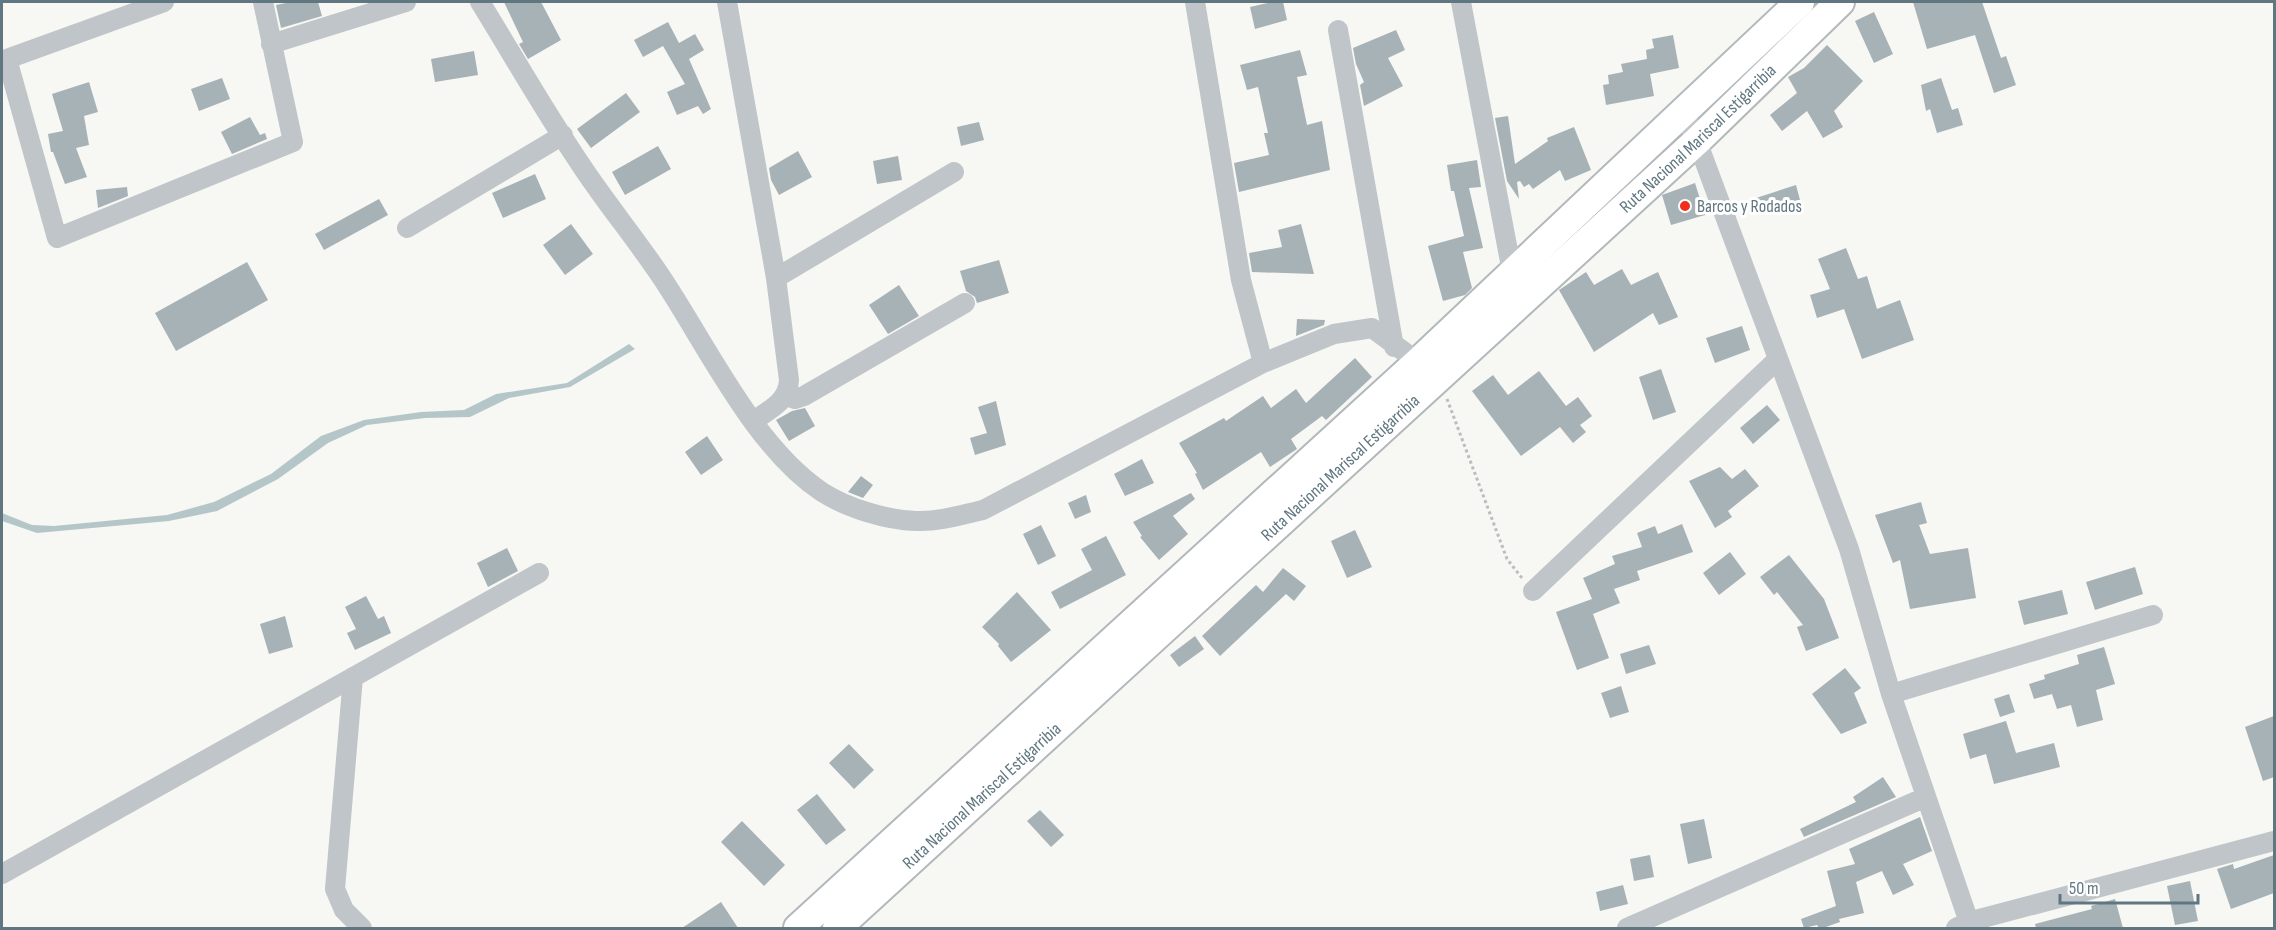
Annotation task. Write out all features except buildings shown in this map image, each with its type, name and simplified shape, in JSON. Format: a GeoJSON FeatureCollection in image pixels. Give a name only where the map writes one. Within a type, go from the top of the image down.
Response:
{"type":"FeatureCollection","features":[{"type":"Feature","properties":{"kind":"highway","name":"Ruta Nacional Mariscal Estigarribia"},"geometry":{"type":"LineString","coordinates":[[837,928],[1428,370],[1512,272],[1800,2]]}},
{"type":"Feature","properties":{"kind":"highway","name":"Ruta Nacional Mariscal Estigarribia"},"geometry":{"type":"LineString","coordinates":[[798,928],[1428,370],[1697,141],[1840,2]]}},
{"type":"Feature","properties":{"kind":"street"},"geometry":{"type":"LineString","coordinates":[[164,2],[7,59],[57,238],[293,142],[262,2]]}},
{"type":"Feature","properties":{"kind":"street"},"geometry":{"type":"LineString","coordinates":[[271,44],[406,2]]}},
{"type":"Feature","properties":{"kind":"street"},"geometry":{"type":"LineString","coordinates":[[480,2],[582,167],[660,275],[753,422],[792,468],[822,492],[842,502],[875,514],[916,521],[943,519],[983,510],[1263,363],[1334,334],[1372,328],[1394,347],[1428,370]]}},
{"type":"Feature","properties":{"kind":"street"},"geometry":{"type":"LineString","coordinates":[[727,2],[776,278],[789,380],[786,396],[753,422]]}},
{"type":"Feature","properties":{"kind":"street"},"geometry":{"type":"LineString","coordinates":[[1195,2],[1241,280],[1263,363]]}},
{"type":"Feature","properties":{"kind":"street"},"geometry":{"type":"LineString","coordinates":[[1461,2],[1512,272]]}},
{"type":"Feature","properties":{"kind":"street"},"geometry":{"type":"LineString","coordinates":[[1338,30],[1394,347]]}},
{"type":"Feature","properties":{"kind":"street"},"geometry":{"type":"LineString","coordinates":[[1683,113],[1697,141],[1849,549],[1891,694],[1926,797],[1965,926],[2274,841]]}},
{"type":"Feature","properties":{"kind":"street"},"geometry":{"type":"LineString","coordinates":[[407,228],[563,135]]}},
{"type":"Feature","properties":{"kind":"street"},"geometry":{"type":"LineString","coordinates":[[776,278],[954,172]]}},
{"type":"Feature","properties":{"kind":"street"},"geometry":{"type":"LineString","coordinates":[[786,396],[795,399],[804,396],[965,303]]}},
{"type":"Feature","properties":{"kind":"street"},"geometry":{"type":"LineString","coordinates":[[1533,591],[1778,358]]}},
{"type":"Feature","properties":{"kind":"street"},"geometry":{"type":"LineString","coordinates":[[2,874],[539,573]]}},
{"type":"Feature","properties":{"kind":"street"},"geometry":{"type":"LineString","coordinates":[[1891,694],[2153,615]]}},
{"type":"Feature","properties":{"kind":"street"},"geometry":{"type":"LineString","coordinates":[[353,677],[335,889],[344,910],[362,928]]}},
{"type":"Feature","properties":{"kind":"street"},"geometry":{"type":"LineString","coordinates":[[1627,928],[1926,797]]}},
{"type":"Feature","properties":{"kind":"path"},"geometry":{"type":"LineString","coordinates":[[1428,370],[1507,559],[1533,591]]}},
{"type":"Feature","properties":{"kind":"shaded area"},"geometry":{"type":"Polygon","coordinates":[[[629,344],[635,349],[570,387],[509,398],[470,417],[425,418],[367,425],[328,443],[278,479],[217,511],[169,521],[37,533],[2,521],[2,513],[32,525],[54,526],[167,515],[214,502],[271,474],[321,436],[364,420],[421,412],[464,410],[496,394],[567,383],[629,344]]]}},
{"type":"Feature","properties":{"kind":"place","name":"Barcos y Rodados"},"geometry":{"type":"Point","coordinates":[1685,206]}}]}
